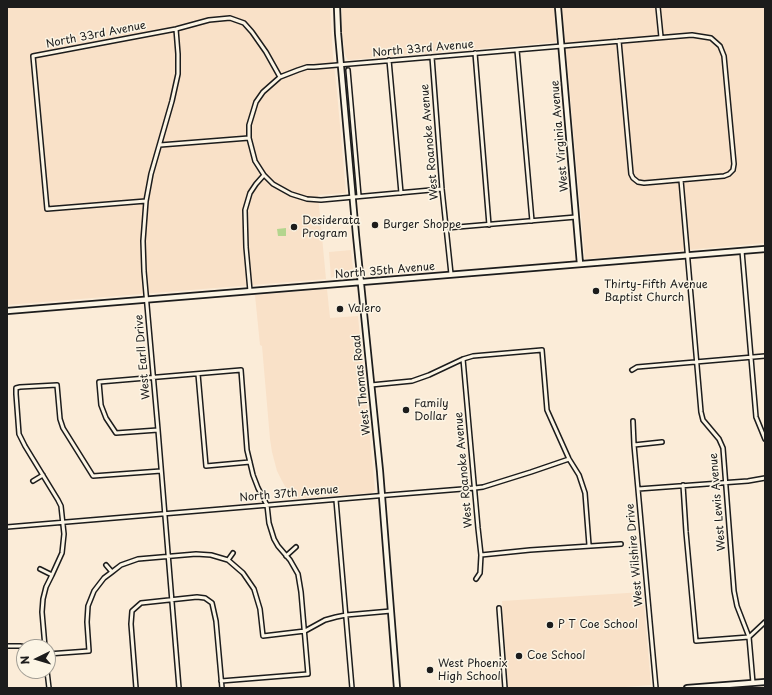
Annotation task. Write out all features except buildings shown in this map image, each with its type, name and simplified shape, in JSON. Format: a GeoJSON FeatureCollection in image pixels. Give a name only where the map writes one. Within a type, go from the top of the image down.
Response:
{"type":"FeatureCollection","features":[{"type":"Feature","properties":{"kind":"main road","name":"West Thomas Road"},"geometry":{"type":"LineString","coordinates":[[337,7],[340,65],[382,495],[397,688]]}},
{"type":"Feature","properties":{"kind":"main road","name":"West Virginia Avenue"},"geometry":{"type":"LineString","coordinates":[[558,7],[580,264]]}},
{"type":"Feature","properties":{"kind":"main road","name":"North 35th Avenue"},"geometry":{"type":"LineString","coordinates":[[7,311],[765,249]]}},
{"type":"Feature","properties":{"kind":"main road"},"geometry":{"type":"LineString","coordinates":[[687,688],[741,686],[765,682]]}},
{"type":"Feature","properties":{"kind":"street"},"geometry":{"type":"LineString","coordinates":[[658,7],[661,37]]}},
{"type":"Feature","properties":{"kind":"street","name":"North 33rd Avenue"},"geometry":{"type":"LineString","coordinates":[[146,201],[47,209],[33,56],[176,29],[209,20],[230,18],[244,23],[252,32],[266,52],[280,77],[307,67],[661,37],[692,35],[711,38],[720,46],[724,56],[734,164],[733,170],[724,176],[681,180]]}},
{"type":"Feature","properties":{"kind":"street","name":"West Earll Drive"},"geometry":{"type":"LineString","coordinates":[[176,29],[178,74],[151,174],[146,201],[143,241],[144,271],[179,688]]}},
{"type":"Feature","properties":{"kind":"street"},"geometry":{"type":"LineString","coordinates":[[619,41],[632,178],[641,183],[681,180]]}},
{"type":"Feature","properties":{"kind":"street"},"geometry":{"type":"LineString","coordinates":[[517,50],[532,221]]}},
{"type":"Feature","properties":{"kind":"street"},"geometry":{"type":"LineString","coordinates":[[475,53],[489,225]]}},
{"type":"Feature","properties":{"kind":"street","name":"West Roanoke Avenue"},"geometry":{"type":"LineString","coordinates":[[432,57],[442,189],[451,274]]}},
{"type":"Feature","properties":{"kind":"street"},"geometry":{"type":"LineString","coordinates":[[389,60],[401,193]]}},
{"type":"Feature","properties":{"kind":"street"},"geometry":{"type":"LineString","coordinates":[[348,70],[359,196]]}},
{"type":"Feature","properties":{"kind":"street"},"geometry":{"type":"LineString","coordinates":[[280,77],[263,92],[256,102],[249,125],[249,138],[254,161],[264,175],[273,184],[288,193],[307,199],[321,200],[442,189]]}},
{"type":"Feature","properties":{"kind":"street"},"geometry":{"type":"LineString","coordinates":[[342,80],[349,80]]}},
{"type":"Feature","properties":{"kind":"street"},"geometry":{"type":"LineString","coordinates":[[160,145],[249,138]]}},
{"type":"Feature","properties":{"kind":"street"},"geometry":{"type":"LineString","coordinates":[[250,291],[246,247],[245,210],[250,193],[264,175]]}},
{"type":"Feature","properties":{"kind":"street","name":"West Lewis Avenue"},"geometry":{"type":"LineString","coordinates":[[681,180],[701,412],[703,420],[719,439],[723,448],[734,591],[737,606],[749,637],[753,683]]}},
{"type":"Feature","properties":{"kind":"street"},"geometry":{"type":"LineString","coordinates":[[446,228],[576,217]]}},
{"type":"Feature","properties":{"kind":"street"},"geometry":{"type":"LineString","coordinates":[[742,250],[756,416],[765,439]]}},
{"type":"Feature","properties":{"kind":"street"},"geometry":{"type":"LineString","coordinates":[[371,385],[412,381],[473,356],[542,350],[547,410],[569,459],[579,475],[585,493],[589,545]]}},
{"type":"Feature","properties":{"kind":"street"},"geometry":{"type":"LineString","coordinates":[[632,370],[637,367],[765,356]]}},
{"type":"Feature","properties":{"kind":"street","name":"West Roanoke Avenue"},"geometry":{"type":"LineString","coordinates":[[463,359],[481,555],[480,573],[476,579]]}},
{"type":"Feature","properties":{"kind":"street"},"geometry":{"type":"LineString","coordinates":[[158,430],[116,433],[106,418],[101,405],[99,382],[241,370],[247,450],[250,462],[258,488],[267,505],[269,523],[274,539],[298,574],[305,631],[308,674],[221,681]]}},
{"type":"Feature","properties":{"kind":"street"},"geometry":{"type":"LineString","coordinates":[[198,374],[206,466],[250,462]]}},
{"type":"Feature","properties":{"kind":"street"},"geometry":{"type":"LineString","coordinates":[[44,639],[42,612],[43,599],[46,587],[62,553],[64,534],[63,522],[61,506],[55,494],[19,434],[16,388],[57,385],[60,418],[63,428],[93,476],[161,471]]}},
{"type":"Feature","properties":{"kind":"street","name":"West Wilshire Drive"},"geometry":{"type":"LineString","coordinates":[[633,421],[656,688]]}},
{"type":"Feature","properties":{"kind":"street"},"geometry":{"type":"LineString","coordinates":[[634,445],[662,442]]}},
{"type":"Feature","properties":{"kind":"street","name":"North 37th Avenue"},"geometry":{"type":"LineString","coordinates":[[7,527],[475,488],[483,487],[569,459]]}},
{"type":"Feature","properties":{"kind":"street"},"geometry":{"type":"LineString","coordinates":[[33,481],[43,475]]}},
{"type":"Feature","properties":{"kind":"street"},"geometry":{"type":"LineString","coordinates":[[638,489],[748,481],[765,478]]}},
{"type":"Feature","properties":{"kind":"street"},"geometry":{"type":"LineString","coordinates":[[682,485],[696,641],[749,637],[765,622]]}},
{"type":"Feature","properties":{"kind":"street"},"geometry":{"type":"LineString","coordinates":[[336,500],[352,688]]}},
{"type":"Feature","properties":{"kind":"street"},"geometry":{"type":"LineString","coordinates":[[481,555],[589,545],[621,544]]}},
{"type":"Feature","properties":{"kind":"street"},"geometry":{"type":"LineString","coordinates":[[286,556],[296,547]]}},
{"type":"Feature","properties":{"kind":"street"},"geometry":{"type":"LineString","coordinates":[[228,560],[233,553]]}},
{"type":"Feature","properties":{"kind":"street"},"geometry":{"type":"LineString","coordinates":[[56,653],[89,651],[87,622],[88,606],[94,591],[104,578],[121,565],[138,559],[196,554],[211,555],[228,560],[243,573],[254,589],[260,609],[263,636],[305,631],[325,620],[346,615],[391,611]]}},
{"type":"Feature","properties":{"kind":"street"},"geometry":{"type":"LineString","coordinates":[[106,565],[112,572]]}},
{"type":"Feature","properties":{"kind":"street"},"geometry":{"type":"LineString","coordinates":[[40,569],[52,575]]}},
{"type":"Feature","properties":{"kind":"street"},"geometry":{"type":"LineString","coordinates":[[136,688],[131,624],[132,611],[141,603],[197,597],[205,598],[212,603],[216,621],[222,688]]}},
{"type":"Feature","properties":{"kind":"street"},"geometry":{"type":"LineString","coordinates":[[498,608],[505,688]]}},
{"type":"Feature","properties":{"kind":"shaded area"},"geometry":{"type":"Polygon","coordinates":[[[7,7],[330,7],[333,56],[346,193],[318,195],[326,279],[7,305],[7,7]]]}},
{"type":"Feature","properties":{"kind":"shaded area"},"geometry":{"type":"Polygon","coordinates":[[[342,7],[554,7],[556,42],[348,60],[345,55],[342,31],[342,7]]]}},
{"type":"Feature","properties":{"kind":"shaded area"},"geometry":{"type":"Polygon","coordinates":[[[562,7],[765,7],[765,243],[585,259],[562,7]]]}},
{"type":"Feature","properties":{"kind":"shaded area"},"geometry":{"type":"Polygon","coordinates":[[[351,250],[353,269],[351,273],[337,275],[331,278],[329,252],[351,250]]]}},
{"type":"Feature","properties":{"kind":"shaded area"},"geometry":{"type":"Polygon","coordinates":[[[327,289],[330,318],[358,316],[375,490],[372,493],[292,499],[277,471],[272,452],[262,346],[260,345],[255,295],[327,289]]]}},
{"type":"Feature","properties":{"kind":"shaded area"},"geometry":{"type":"Polygon","coordinates":[[[643,592],[651,685],[611,688],[508,688],[502,601],[643,592]]]}},
{"type":"Feature","properties":{"kind":"green space"},"geometry":{"type":"Polygon","coordinates":[[[286,228],[286,236],[278,236],[277,229],[286,228]]]}},
{"type":"Feature","properties":{"kind":"place","name":"Burger Shoppe"},"geometry":{"type":"Point","coordinates":[375,225]}},
{"type":"Feature","properties":{"kind":"place","name":"Desiderata Program"},"geometry":{"type":"Point","coordinates":[294,227]}},
{"type":"Feature","properties":{"kind":"place","name":"Thirty-Fifth Avenue Baptist Church"},"geometry":{"type":"Point","coordinates":[596,291]}},
{"type":"Feature","properties":{"kind":"place","name":"Valero"},"geometry":{"type":"Point","coordinates":[340,309]}},
{"type":"Feature","properties":{"kind":"place","name":"Family Dollar"},"geometry":{"type":"Point","coordinates":[406,410]}},
{"type":"Feature","properties":{"kind":"place","name":"P T Coe School"},"geometry":{"type":"Point","coordinates":[550,625]}},
{"type":"Feature","properties":{"kind":"place","name":"Coe School"},"geometry":{"type":"Point","coordinates":[519,656]}},
{"type":"Feature","properties":{"kind":"place","name":"West Phoenix High School"},"geometry":{"type":"Point","coordinates":[430,670]}}]}
